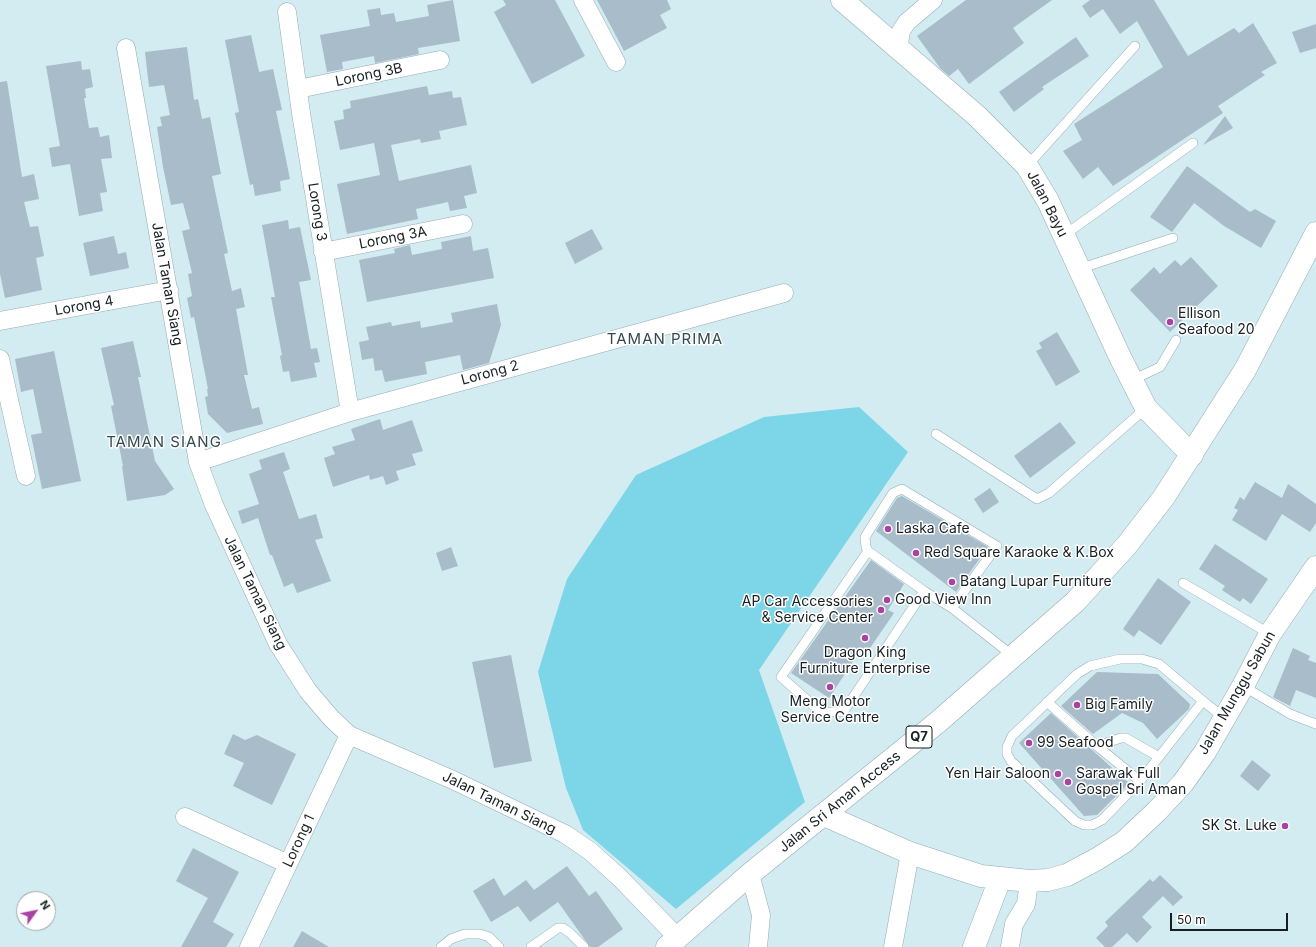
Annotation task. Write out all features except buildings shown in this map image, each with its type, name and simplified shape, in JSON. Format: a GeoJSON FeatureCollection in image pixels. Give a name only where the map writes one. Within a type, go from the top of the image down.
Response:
{"type":"FeatureCollection","features":[{"type":"Feature","properties":{"kind":"street"},"geometry":{"type":"LineString","coordinates":[[583,0],[616,62]]}},
{"type":"Feature","properties":{"kind":"street","name":"Jalan Bayu"},"geometry":{"type":"LineString","coordinates":[[842,0],[976,116],[1027,166],[1048,201],[1063,236],[1146,408],[1192,455]]}},
{"type":"Feature","properties":{"kind":"street"},"geometry":{"type":"LineString","coordinates":[[898,50],[901,31],[907,22],[933,0]]}},
{"type":"Feature","properties":{"kind":"street","name":"Lorong 3"},"geometry":{"type":"LineString","coordinates":[[287,12],[323,252],[350,412]]}},
{"type":"Feature","properties":{"kind":"street","name":"Jalan Taman Siang"},"geometry":{"type":"LineString","coordinates":[[126,48],[198,462],[214,505],[278,644],[308,691],[331,718],[349,735],[453,780],[565,834],[590,851],[620,878],[672,942]]}},
{"type":"Feature","properties":{"kind":"street","name":"Lorong 3B"},"geometry":{"type":"LineString","coordinates":[[298,89],[440,60]]}},
{"type":"Feature","properties":{"kind":"street","name":"Lorong 3A"},"geometry":{"type":"LineString","coordinates":[[323,252],[463,224]]}},
{"type":"Feature","properties":{"kind":"street","name":"Q7"},"geometry":{"type":"LineString","coordinates":[[1013,656],[1074,602],[1127,545],[1164,497],[1245,370],[1316,233]]}},
{"type":"Feature","properties":{"kind":"street","name":"Lorong 4"},"geometry":{"type":"LineString","coordinates":[[0,321],[169,290]]}},
{"type":"Feature","properties":{"kind":"street","name":"Lorong 2"},"geometry":{"type":"LineString","coordinates":[[198,462],[350,412],[784,292]]}},
{"type":"Feature","properties":{"kind":"street"},"geometry":{"type":"LineString","coordinates":[[0,359],[26,476]]}},
{"type":"Feature","properties":{"kind":"street","name":"Jalan Munggu Sabun"},"geometry":{"type":"LineString","coordinates":[[824,815],[910,853],[980,876],[1000,879],[1048,880],[1067,874],[1097,859],[1124,842],[1157,811],[1183,783],[1204,752],[1243,686],[1270,634],[1316,566]]}},
{"type":"Feature","properties":{"kind":"street","name":"Jalan Sri Aman Access"},"geometry":{"type":"LineString","coordinates":[[672,942],[750,874],[938,722],[1013,656]]}},
{"type":"Feature","properties":{"kind":"street","name":"Lorong 1"},"geometry":{"type":"LineString","coordinates":[[249,947],[349,735]]}},
{"type":"Feature","properties":{"kind":"street"},"geometry":{"type":"LineString","coordinates":[[185,817],[288,864]]}},
{"type":"Feature","properties":{"kind":"street"},"geometry":{"type":"LineString","coordinates":[[893,947],[910,853]]}},
{"type":"Feature","properties":{"kind":"street"},"geometry":{"type":"LineString","coordinates":[[750,874],[761,915],[758,947]]}},
{"type":"Feature","properties":{"kind":"street"},"geometry":{"type":"LineString","coordinates":[[974,947],[1000,879]]}},
{"type":"Feature","properties":{"kind":"street"},"geometry":{"type":"LineString","coordinates":[[1010,947],[1014,924],[1026,904],[1029,880]]}},
{"type":"Feature","properties":{"kind":"lane"},"geometry":{"type":"LineString","coordinates":[[1027,166],[1135,46]]}},
{"type":"Feature","properties":{"kind":"lane"},"geometry":{"type":"LineString","coordinates":[[1063,236],[1194,142]]}},
{"type":"Feature","properties":{"kind":"lane"},"geometry":{"type":"LineString","coordinates":[[1079,269],[1173,238]]}},
{"type":"Feature","properties":{"kind":"lane"},"geometry":{"type":"LineString","coordinates":[[1132,380],[1160,366],[1176,340]]}},
{"type":"Feature","properties":{"kind":"lane"},"geometry":{"type":"LineString","coordinates":[[936,434],[1037,499],[1050,493],[1146,408]]}},
{"type":"Feature","properties":{"kind":"lane"},"geometry":{"type":"LineString","coordinates":[[952,608],[997,546],[902,489],[893,493],[865,537],[868,551],[924,591],[952,608],[1013,656]]}},
{"type":"Feature","properties":{"kind":"lane"},"geometry":{"type":"LineString","coordinates":[[868,551],[781,677],[822,713],[844,711],[924,591]]}},
{"type":"Feature","properties":{"kind":"lane"},"geometry":{"type":"LineString","coordinates":[[1183,584],[1270,634]]}},
{"type":"Feature","properties":{"kind":"lane"},"geometry":{"type":"LineString","coordinates":[[1203,701],[1140,781],[1102,820],[1092,825],[1084,825],[1075,821],[1011,761],[1007,754],[1006,747],[1012,736],[1077,674],[1090,666],[1120,659],[1142,659],[1158,664],[1224,718]]}},
{"type":"Feature","properties":{"kind":"lane"},"geometry":{"type":"LineString","coordinates":[[1243,686],[1290,714],[1316,724]]}},
{"type":"Feature","properties":{"kind":"lane"},"geometry":{"type":"LineString","coordinates":[[1048,702],[1097,746],[1140,781]]}},
{"type":"Feature","properties":{"kind":"lane"},"geometry":{"type":"LineString","coordinates":[[1097,746],[1121,738],[1126,738],[1159,757]]}},
{"type":"Feature","properties":{"kind":"lane"},"geometry":{"type":"LineString","coordinates":[[531,947],[558,928],[563,928],[584,947]]}},
{"type":"Feature","properties":{"kind":"lane"},"geometry":{"type":"LineString","coordinates":[[441,947],[451,939],[465,934],[480,934],[489,937],[499,947]]}},
{"type":"Feature","properties":{"kind":"shaded area"},"geometry":{"type":"Polygon","coordinates":[[[859,407],[908,452],[759,670],[805,802],[676,909],[583,830],[566,788],[538,672],[567,579],[636,475],[764,417],[859,407]]]}},
{"type":"Feature","properties":{"kind":"place","name":"Ellison Seafood 20"},"geometry":{"type":"Point","coordinates":[1170,322]}},
{"type":"Feature","properties":{"kind":"place","name":"Laska Cafe"},"geometry":{"type":"Point","coordinates":[888,529]}},
{"type":"Feature","properties":{"kind":"place","name":"Red Square Karaoke & K.Box"},"geometry":{"type":"Point","coordinates":[916,553]}},
{"type":"Feature","properties":{"kind":"place","name":"Batang Lupar Furniture"},"geometry":{"type":"Point","coordinates":[952,582]}},
{"type":"Feature","properties":{"kind":"place","name":"Good View Inn"},"geometry":{"type":"Point","coordinates":[887,600]}},
{"type":"Feature","properties":{"kind":"place","name":"AP Car Accessories & Service Center"},"geometry":{"type":"Point","coordinates":[881,610]}},
{"type":"Feature","properties":{"kind":"place","name":"Dragon King Furniture Enterprise"},"geometry":{"type":"Point","coordinates":[865,638]}},
{"type":"Feature","properties":{"kind":"place","name":"Meng Motor Service Centre"},"geometry":{"type":"Point","coordinates":[830,687]}},
{"type":"Feature","properties":{"kind":"place","name":"Big Family"},"geometry":{"type":"Point","coordinates":[1077,705]}},
{"type":"Feature","properties":{"kind":"place","name":"99 Seafood"},"geometry":{"type":"Point","coordinates":[1029,743]}},
{"type":"Feature","properties":{"kind":"place","name":"Yen Hair Saloon"},"geometry":{"type":"Point","coordinates":[1058,774]}},
{"type":"Feature","properties":{"kind":"place","name":"Sarawak Full Gospel Sri Aman"},"geometry":{"type":"Point","coordinates":[1068,782]}},
{"type":"Feature","properties":{"kind":"place","name":"SK St. Luke"},"geometry":{"type":"Point","coordinates":[1285,826]}},
{"type":"Feature","properties":{"kind":"district","name":"TAMAN PRIMA"},"geometry":{"type":"Point","coordinates":[665,339]}},
{"type":"Feature","properties":{"kind":"district","name":"TAMAN SIANG"},"geometry":{"type":"Point","coordinates":[164,442]}}]}
